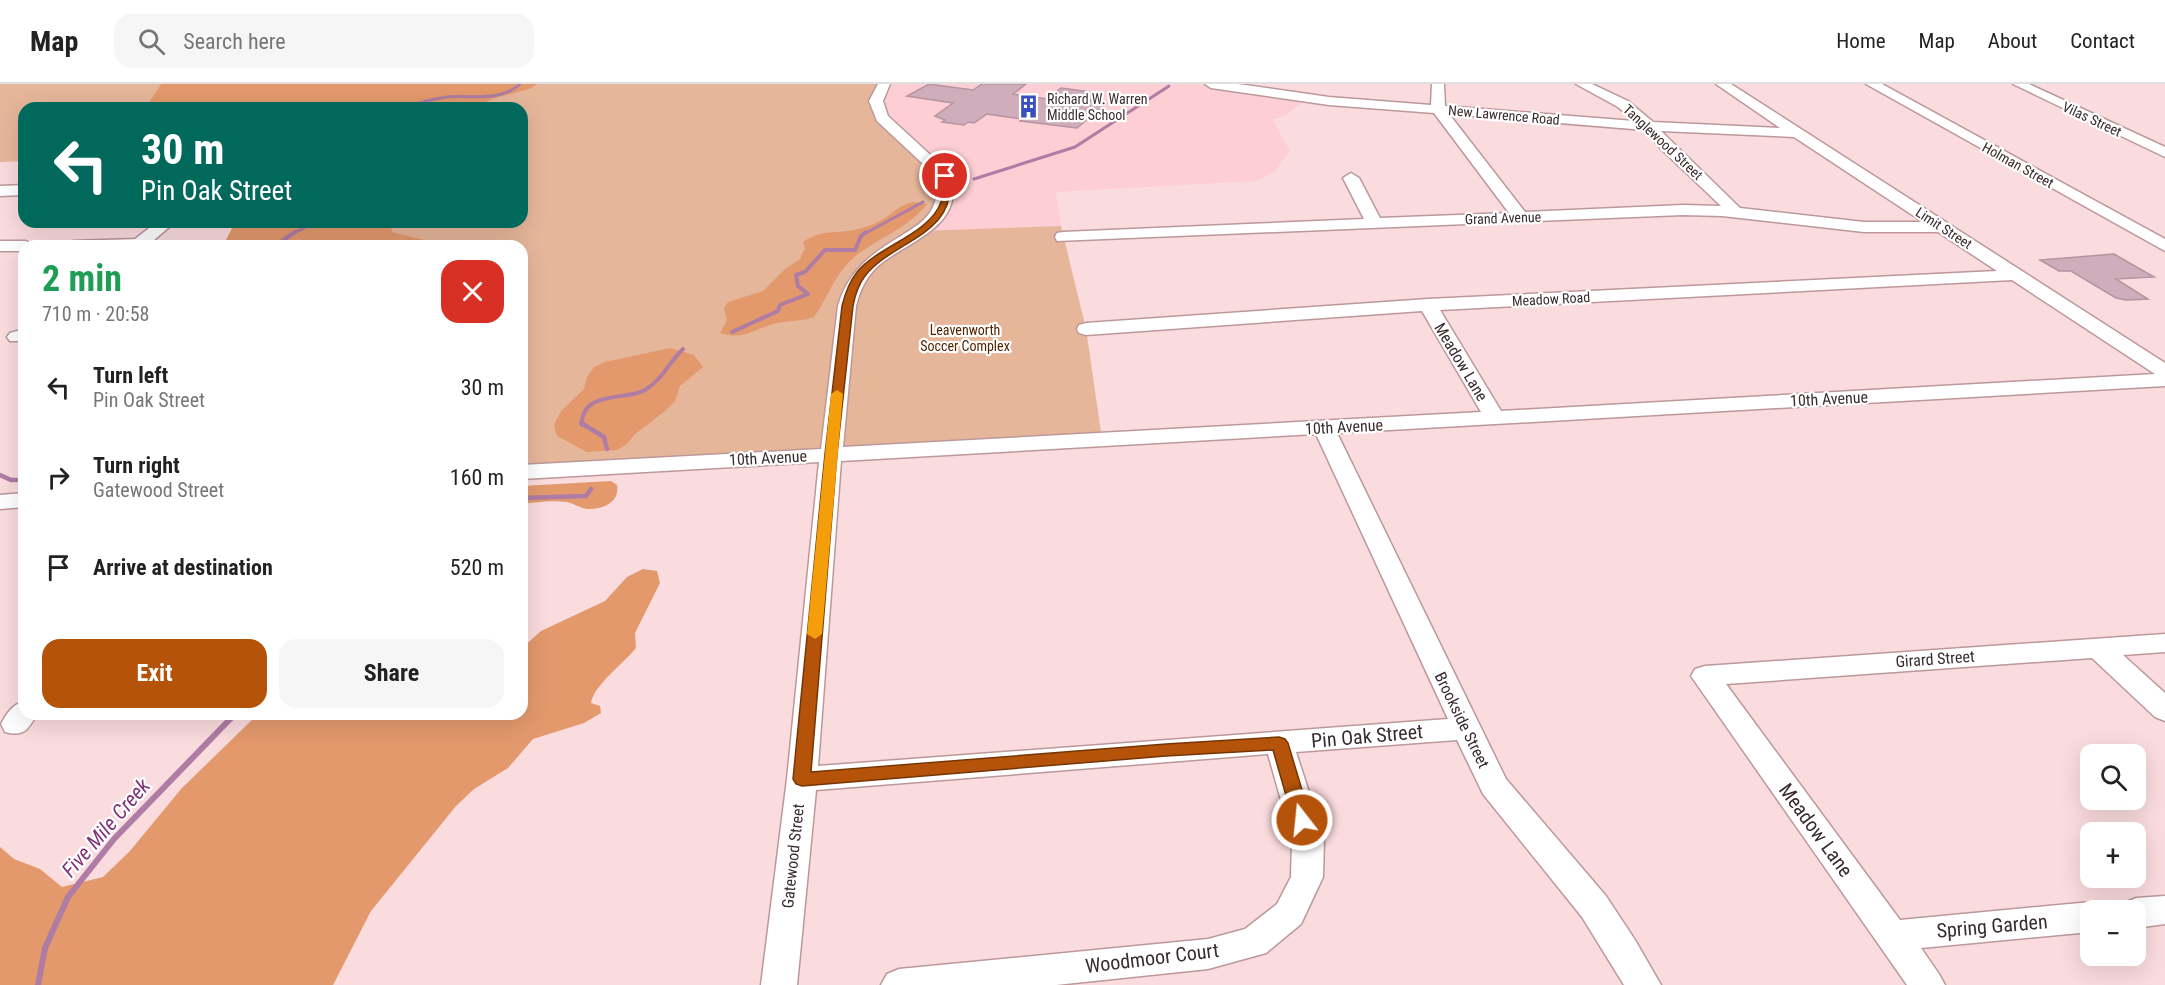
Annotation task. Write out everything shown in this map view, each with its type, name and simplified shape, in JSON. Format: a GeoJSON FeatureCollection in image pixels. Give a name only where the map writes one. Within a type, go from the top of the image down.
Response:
{"type":"FeatureCollection","features":[{"type":"Feature","properties":{"kind":"street","name":"Gatewood Street"},"geometry":{"type":"LineString","coordinates":[[779,985],[802,779],[841,351],[852,288],[861,274],[874,261],[921,231],[936,217],[945,202],[947,189],[945,176],[882,118],[876,101],[884,84]]}},
{"type":"Feature","properties":{"kind":"street","name":"New Lawrence Road"},"geometry":{"type":"LineString","coordinates":[[1211,84],[1292,97],[1649,126],[1797,133]]}},
{"type":"Feature","properties":{"kind":"street"},"geometry":{"type":"LineString","coordinates":[[1438,84],[1438,109],[1521,217]]}},
{"type":"Feature","properties":{"kind":"street","name":"Tanglewood Street"},"geometry":{"type":"LineString","coordinates":[[1581,84],[1613,98],[1649,126],[1666,147],[1721,196],[1736,213]]}},
{"type":"Feature","properties":{"kind":"street","name":"Limit Street"},"geometry":{"type":"LineString","coordinates":[[1722,84],[2165,372]]}},
{"type":"Feature","properties":{"kind":"street","name":"Holman Street"},"geometry":{"type":"LineString","coordinates":[[1872,84],[2165,246]]}},
{"type":"Feature","properties":{"kind":"street","name":"Vilas Street"},"geometry":{"type":"LineString","coordinates":[[2019,84],[2165,153]]}},
{"type":"Feature","properties":{"kind":"street"},"geometry":{"type":"LineString","coordinates":[[1351,178],[1374,223]]}},
{"type":"Feature","properties":{"kind":"street"},"geometry":{"type":"LineString","coordinates":[[0,191],[18,190]]}},
{"type":"Feature","properties":{"kind":"street","name":"Grand Avenue"},"geometry":{"type":"LineString","coordinates":[[1063,237],[1683,210],[1736,213],[1864,227],[1943,227]]}},
{"type":"Feature","properties":{"kind":"street"},"geometry":{"type":"LineString","coordinates":[[144,240],[159,228]]}},
{"type":"Feature","properties":{"kind":"street"},"geometry":{"type":"LineString","coordinates":[[0,246],[18,246]]}},
{"type":"Feature","properties":{"kind":"street","name":"Meadow Road"},"geometry":{"type":"LineString","coordinates":[[1086,329],[1428,305],[2016,275]]}},
{"type":"Feature","properties":{"kind":"street","name":"Meadow Lane"},"geometry":{"type":"LineString","coordinates":[[1428,305],[1495,418]]}},
{"type":"Feature","properties":{"kind":"street","name":"10th Avenue"},"geometry":{"type":"LineString","coordinates":[[528,472],[2165,380]]}},
{"type":"Feature","properties":{"kind":"street","name":"Brookside Street"},"geometry":{"type":"LineString","coordinates":[[1324,428],[1494,786],[1513,813],[1585,895],[1622,946],[1643,985]]}},
{"type":"Feature","properties":{"kind":"street"},"geometry":{"type":"LineString","coordinates":[[0,502],[18,500]]}},
{"type":"Feature","properties":{"kind":"street","name":"Girard Street"},"geometry":{"type":"LineString","coordinates":[[1705,676],[2165,643]]}},
{"type":"Feature","properties":{"kind":"street"},"geometry":{"type":"LineString","coordinates":[[2098,648],[2165,710]]}},
{"type":"Feature","properties":{"kind":"street","name":"Meadow Lane"},"geometry":{"type":"LineString","coordinates":[[1705,676],[1927,985]]}},
{"type":"Feature","properties":{"kind":"street","name":"Pin Oak Street"},"geometry":{"type":"LineString","coordinates":[[802,779],[1466,728]]}},
{"type":"Feature","properties":{"kind":"street","name":"Woodmoor Court"},"geometry":{"type":"LineString","coordinates":[[899,985],[1208,954],[1254,942],[1289,914],[1307,877],[1308,839],[1279,743]]}},
{"type":"Feature","properties":{"kind":"street"},"geometry":{"type":"LineString","coordinates":[[2146,912],[2165,910]]}},
{"type":"Feature","properties":{"kind":"street","name":"Spring Garden"},"geometry":{"type":"LineString","coordinates":[[1892,936],[2080,918]]}},
{"type":"Feature","properties":{"kind":"shaded area"},"geometry":{"type":"Polygon","coordinates":[[[161,84],[538,84],[530,89],[486,102],[149,102],[161,84]]]}},
{"type":"Feature","properties":{"kind":"shaded area"},"geometry":{"type":"Polygon","coordinates":[[[884,84],[1211,84],[1308,98],[1283,117],[1272,119],[1290,151],[1275,171],[1256,181],[1056,192],[1061,226],[921,231],[878,93],[884,84]]]}},
{"type":"Feature","properties":{"kind":"shaded area"},"geometry":{"type":"Polygon","coordinates":[[[913,202],[927,204],[909,221],[849,262],[814,317],[773,324],[742,335],[720,333],[727,320],[724,308],[728,302],[763,291],[785,269],[800,259],[805,248],[803,242],[817,235],[868,226],[913,202]]]}},
{"type":"Feature","properties":{"kind":"shaded area"},"geometry":{"type":"Polygon","coordinates":[[[232,228],[392,228],[392,232],[425,240],[226,240],[232,228]]]}},
{"type":"Feature","properties":{"kind":"shaded area"},"geometry":{"type":"Polygon","coordinates":[[[670,348],[694,355],[703,367],[680,386],[675,401],[634,435],[627,444],[617,450],[587,452],[557,436],[554,425],[561,411],[584,389],[587,377],[594,367],[605,362],[670,348]]]}},
{"type":"Feature","properties":{"kind":"shaded area"},"geometry":{"type":"Polygon","coordinates":[[[611,481],[617,485],[617,491],[614,500],[606,506],[586,509],[561,501],[528,503],[528,486],[611,481]]]}},
{"type":"Feature","properties":{"kind":"shaded area"},"geometry":{"type":"Polygon","coordinates":[[[643,569],[657,571],[660,583],[635,633],[636,648],[603,682],[593,696],[591,703],[600,706],[601,713],[584,723],[533,739],[508,768],[474,789],[456,806],[371,911],[333,985],[0,985],[0,847],[14,859],[40,869],[62,887],[103,877],[130,851],[181,789],[252,720],[528,720],[528,643],[541,631],[605,601],[627,577],[643,569]]]}},
{"type":"Feature","properties":{"kind":"green space"},"geometry":{"type":"Polygon","coordinates":[[[0,84],[161,84],[149,102],[18,102],[18,161],[0,162],[0,84]]]}},
{"type":"Feature","properties":{"kind":"green space","name":"Leavenworth Soccer Complex"},"geometry":{"type":"Polygon","coordinates":[[[538,84],[884,84],[878,109],[932,162],[947,189],[921,231],[1061,226],[1086,329],[1102,439],[528,472],[528,240],[425,240],[392,232],[392,228],[528,228],[528,102],[486,102],[530,89],[538,84]]]}},
{"type":"Feature","properties":{"kind":"building","name":"Richard W. Warren Middle School"},"geometry":{"type":"Polygon","coordinates":[[[929,84],[973,90],[982,84],[1026,84],[1013,94],[1047,99],[1061,88],[1099,93],[1090,101],[1106,104],[1077,128],[1020,121],[1022,119],[987,114],[974,123],[968,122],[964,125],[942,122],[945,120],[935,116],[953,103],[907,96],[929,84]]]}},
{"type":"Feature","properties":{"kind":"building"},"geometry":{"type":"Polygon","coordinates":[[[2114,254],[2154,277],[2116,279],[2148,299],[2116,298],[2071,271],[2059,271],[2040,260],[2114,254]]]}},
{"type":"Feature","properties":{"kind":"waterway","name":"Five Mile Creek"},"geometry":{"type":"LineString","coordinates":[[423,102],[447,97],[495,95],[512,90],[520,84]]}},
{"type":"Feature","properties":{"kind":"waterway"},"geometry":{"type":"LineString","coordinates":[[974,179],[1075,147],[1169,86]]}},
{"type":"Feature","properties":{"kind":"waterway"},"geometry":{"type":"LineString","coordinates":[[864,234],[923,202]]}},
{"type":"Feature","properties":{"kind":"waterway","name":"Five Mile Creek"},"geometry":{"type":"LineString","coordinates":[[292,234],[304,228]]}},
{"type":"Feature","properties":{"kind":"waterway"},"geometry":{"type":"LineString","coordinates":[[732,332],[778,311],[780,305],[808,294],[798,286],[796,275],[805,272],[825,250],[855,250],[861,236],[866,232]]}},
{"type":"Feature","properties":{"kind":"waterway","name":"Five Mile Creek"},"geometry":{"type":"LineString","coordinates":[[284,240],[292,234]]}},
{"type":"Feature","properties":{"kind":"waterway"},"geometry":{"type":"LineString","coordinates":[[582,424],[584,414],[596,401],[637,393],[651,386],[683,349]]}},
{"type":"Feature","properties":{"kind":"waterway"},"geometry":{"type":"LineString","coordinates":[[582,424],[604,437],[607,449]]}},
{"type":"Feature","properties":{"kind":"waterway"},"geometry":{"type":"LineString","coordinates":[[0,475],[11,480],[18,480]]}},
{"type":"Feature","properties":{"kind":"waterway"},"geometry":{"type":"LineString","coordinates":[[528,498],[586,496],[591,489]]}},
{"type":"Feature","properties":{"kind":"waterway","name":"Five Mile Creek"},"geometry":{"type":"LineString","coordinates":[[38,985],[45,948],[68,897],[114,839],[229,720]]}},
{"type":"Feature","properties":{"kind":"slow traffic"},"geometry":{"type":"LineString","coordinates":[[815,634],[837,394]]}},
{"type":"Feature","properties":{"kind":"place","name":"Richard W. Warren Middle School"},"geometry":{"type":"Point","coordinates":[1029,107]}},
{"type":"Feature","properties":{"kind":"route"},"geometry":{"type":"LineString","coordinates":[[945,176],[947,189],[945,202],[936,217],[921,231],[874,261],[861,274],[852,288],[847,306],[831,454],[802,779],[1279,743],[1302,820]]}}]}
